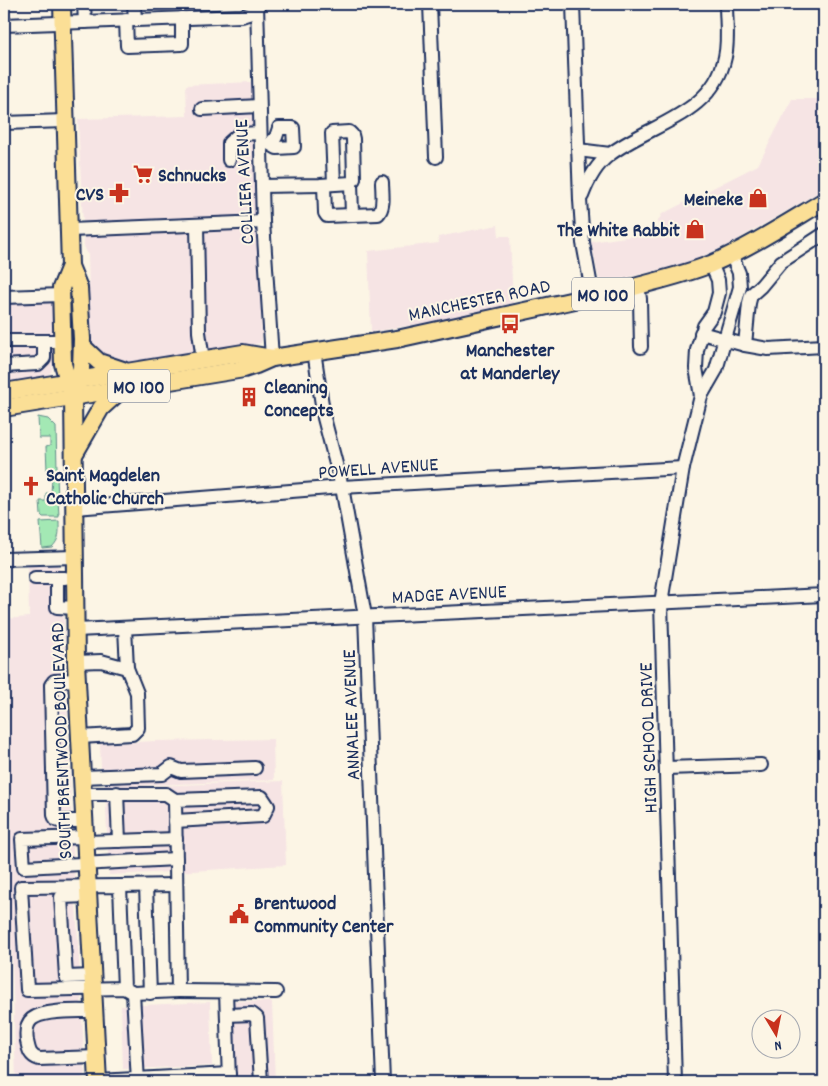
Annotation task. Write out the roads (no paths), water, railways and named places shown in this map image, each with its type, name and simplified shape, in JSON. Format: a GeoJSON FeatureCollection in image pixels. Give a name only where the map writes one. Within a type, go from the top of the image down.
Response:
{"type":"FeatureCollection","features":[{"type":"Feature","properties":{"kind":"main road","name":"SOUTH BRENTWOOD BOULEVARD"},"geometry":{"type":"LineString","coordinates":[[62,4],[70,230],[70,266],[61,288],[62,341],[63,364],[73,380],[74,397],[76,662],[98,1082]]}},
{"type":"Feature","properties":{"kind":"main road","name":"MANCHESTER ROAD"},"geometry":{"type":"LineString","coordinates":[[4,408],[244,369],[272,358],[396,339],[638,286],[711,264],[824,201]]}},
{"type":"Feature","properties":{"kind":"main road","name":"SOUTH BRENTWOOD BOULEVARD"},"geometry":{"type":"LineString","coordinates":[[70,266],[79,288],[82,346],[82,365],[73,380]]}},
{"type":"Feature","properties":{"kind":"main road"},"geometry":{"type":"LineString","coordinates":[[82,346],[99,362],[127,371]]}},
{"type":"Feature","properties":{"kind":"main road","name":"MANCHESTER ROAD"},"geometry":{"type":"LineString","coordinates":[[4,392],[243,353],[272,358]]}},
{"type":"Feature","properties":{"kind":"main road"},"geometry":{"type":"LineString","coordinates":[[74,455],[101,408],[122,389]]}},
{"type":"Feature","properties":{"kind":"street"},"geometry":{"type":"LineString","coordinates":[[84,4],[85,22]]}},
{"type":"Feature","properties":{"kind":"street"},"geometry":{"type":"LineString","coordinates":[[134,4],[127,46],[182,44],[182,18]]}},
{"type":"Feature","properties":{"kind":"street"},"geometry":{"type":"LineString","coordinates":[[430,4],[436,157]]}},
{"type":"Feature","properties":{"kind":"street"},"geometry":{"type":"LineString","coordinates":[[573,4],[580,200],[583,243],[593,296]]}},
{"type":"Feature","properties":{"kind":"street"},"geometry":{"type":"LineString","coordinates":[[580,200],[587,182],[610,154],[685,112],[709,89],[718,76],[726,56],[726,4]]}},
{"type":"Feature","properties":{"kind":"street"},"geometry":{"type":"LineString","coordinates":[[4,25],[242,16],[251,13],[258,5]]}},
{"type":"Feature","properties":{"kind":"street","name":"COLLIER AVENUE"},"geometry":{"type":"LineString","coordinates":[[258,5],[259,106],[263,141],[263,222],[272,358]]}},
{"type":"Feature","properties":{"kind":"street"},"geometry":{"type":"LineString","coordinates":[[202,109],[259,106]]}},
{"type":"Feature","properties":{"kind":"street"},"geometry":{"type":"LineString","coordinates":[[4,123],[65,121]]}},
{"type":"Feature","properties":{"kind":"street"},"geometry":{"type":"LineString","coordinates":[[352,215],[352,135],[349,132],[332,133],[325,213],[327,216],[378,214],[382,206],[382,182]]}},
{"type":"Feature","properties":{"kind":"street"},"geometry":{"type":"LineString","coordinates":[[229,160],[228,143],[239,134],[263,141]]}},
{"type":"Feature","properties":{"kind":"street"},"geometry":{"type":"LineString","coordinates":[[578,150],[610,154]]}},
{"type":"Feature","properties":{"kind":"street"},"geometry":{"type":"LineString","coordinates":[[262,186],[329,184],[353,181]]}},
{"type":"Feature","properties":{"kind":"street"},"geometry":{"type":"LineString","coordinates":[[70,230],[263,222]]}},
{"type":"Feature","properties":{"kind":"street"},"geometry":{"type":"LineString","coordinates":[[197,225],[199,332],[202,360]]}},
{"type":"Feature","properties":{"kind":"street"},"geometry":{"type":"LineString","coordinates":[[746,346],[751,295],[781,262],[824,234]]}},
{"type":"Feature","properties":{"kind":"street","name":"HIGH SCHOOL DRIVE"},"geometry":{"type":"LineString","coordinates":[[675,1082],[661,602],[683,468],[701,396],[716,370],[740,287],[739,273],[731,254]]}},
{"type":"Feature","properties":{"kind":"street","name":"HIGH SCHOOL DRIVE"},"geometry":{"type":"LineString","coordinates":[[701,396],[696,368],[697,350],[701,333],[714,312],[719,293],[718,280],[711,264]]}},
{"type":"Feature","properties":{"kind":"street"},"geometry":{"type":"LineString","coordinates":[[638,286],[641,347]]}},
{"type":"Feature","properties":{"kind":"street"},"geometry":{"type":"LineString","coordinates":[[4,297],[61,295]]}},
{"type":"Feature","properties":{"kind":"street"},"geometry":{"type":"LineString","coordinates":[[701,333],[724,338],[746,346],[768,349],[824,346]]}},
{"type":"Feature","properties":{"kind":"street"},"geometry":{"type":"LineString","coordinates":[[4,341],[62,341]]}},
{"type":"Feature","properties":{"kind":"street"},"geometry":{"type":"LineString","coordinates":[[4,366],[38,364],[44,358],[44,341]]}},
{"type":"Feature","properties":{"kind":"street","name":"ANNALEE AVENUE"},"geometry":{"type":"LineString","coordinates":[[314,351],[324,418],[342,487],[365,616],[382,1082]]}},
{"type":"Feature","properties":{"kind":"street","name":"POWELL AVENUE"},"geometry":{"type":"LineString","coordinates":[[75,508],[342,487],[683,468]]}},
{"type":"Feature","properties":{"kind":"street"},"geometry":{"type":"LineString","coordinates":[[4,559],[75,557]]}},
{"type":"Feature","properties":{"kind":"street"},"geometry":{"type":"LineString","coordinates":[[35,578],[75,578]]}},
{"type":"Feature","properties":{"kind":"street"},"geometry":{"type":"LineString","coordinates":[[57,578],[57,607],[76,608]]}},
{"type":"Feature","properties":{"kind":"street","name":"MADGE AVENUE"},"geometry":{"type":"LineString","coordinates":[[76,630],[824,595]]}},
{"type":"Feature","properties":{"kind":"street"},"geometry":{"type":"LineString","coordinates":[[80,737],[132,734],[138,728],[137,693],[126,668],[125,628]]}},
{"type":"Feature","properties":{"kind":"street"},"geometry":{"type":"LineString","coordinates":[[76,662],[101,661],[126,668]]}},
{"type":"Feature","properties":{"kind":"street"},"geometry":{"type":"LineString","coordinates":[[77,680],[54,681],[51,685],[54,815],[56,820],[85,833],[118,841],[176,839]]}},
{"type":"Feature","properties":{"kind":"street"},"geometry":{"type":"LineString","coordinates":[[666,768],[761,765]]}},
{"type":"Feature","properties":{"kind":"street"},"geometry":{"type":"LineString","coordinates":[[82,777],[162,774],[171,767],[181,770],[255,768]]}},
{"type":"Feature","properties":{"kind":"street"},"geometry":{"type":"LineString","coordinates":[[117,793],[118,841]]}},
{"type":"Feature","properties":{"kind":"street"},"geometry":{"type":"LineString","coordinates":[[83,794],[166,794],[175,800],[262,796],[268,806],[263,816],[175,821]]}},
{"type":"Feature","properties":{"kind":"street"},"geometry":{"type":"LineString","coordinates":[[175,800],[178,991]]}},
{"type":"Feature","properties":{"kind":"street"},"geometry":{"type":"LineString","coordinates":[[85,833],[22,839],[24,867],[176,859]]}},
{"type":"Feature","properties":{"kind":"street"},"geometry":{"type":"LineString","coordinates":[[175,885],[120,886],[61,897],[66,977],[129,991],[150,993],[178,991],[276,992]]}},
{"type":"Feature","properties":{"kind":"street"},"geometry":{"type":"LineString","coordinates":[[120,886],[138,1080]]}},
{"type":"Feature","properties":{"kind":"street"},"geometry":{"type":"LineString","coordinates":[[146,886],[150,993]]}},
{"type":"Feature","properties":{"kind":"street"},"geometry":{"type":"LineString","coordinates":[[88,891],[21,887],[23,937],[27,990],[93,982]]}},
{"type":"Feature","properties":{"kind":"street"},"geometry":{"type":"LineString","coordinates":[[98,1082],[229,1078],[226,991]]}},
{"type":"Feature","properties":{"kind":"street"},"geometry":{"type":"LineString","coordinates":[[94,1010],[41,1014],[31,1019],[27,1026],[26,1037],[28,1050],[32,1056],[39,1059],[97,1057]]}},
{"type":"Feature","properties":{"kind":"street"},"geometry":{"type":"LineString","coordinates":[[227,1015],[252,1014],[257,1018],[261,1082]]}},
{"type":"Feature","properties":{"kind":"place","name":"Schnucks"},"geometry":{"type":"Point","coordinates":[143,174]}},
{"type":"Feature","properties":{"kind":"place","name":"CVS"},"geometry":{"type":"Point","coordinates":[119,193]}},
{"type":"Feature","properties":{"kind":"place","name":"Meineke"},"geometry":{"type":"Point","coordinates":[758,198]}},
{"type":"Feature","properties":{"kind":"place","name":"The White Rabbit"},"geometry":{"type":"Point","coordinates":[695,229]}},
{"type":"Feature","properties":{"kind":"place","name":"Manchester at Manderley"},"geometry":{"type":"Point","coordinates":[510,324]}},
{"type":"Feature","properties":{"kind":"place","name":"Cleaning Concepts"},"geometry":{"type":"Point","coordinates":[249,397]}},
{"type":"Feature","properties":{"kind":"place","name":"Saint Magdelen Catholic Church"},"geometry":{"type":"Point","coordinates":[31,486]}},
{"type":"Feature","properties":{"kind":"place","name":"Brentwood Community Center"},"geometry":{"type":"Point","coordinates":[239,914]}}]}
